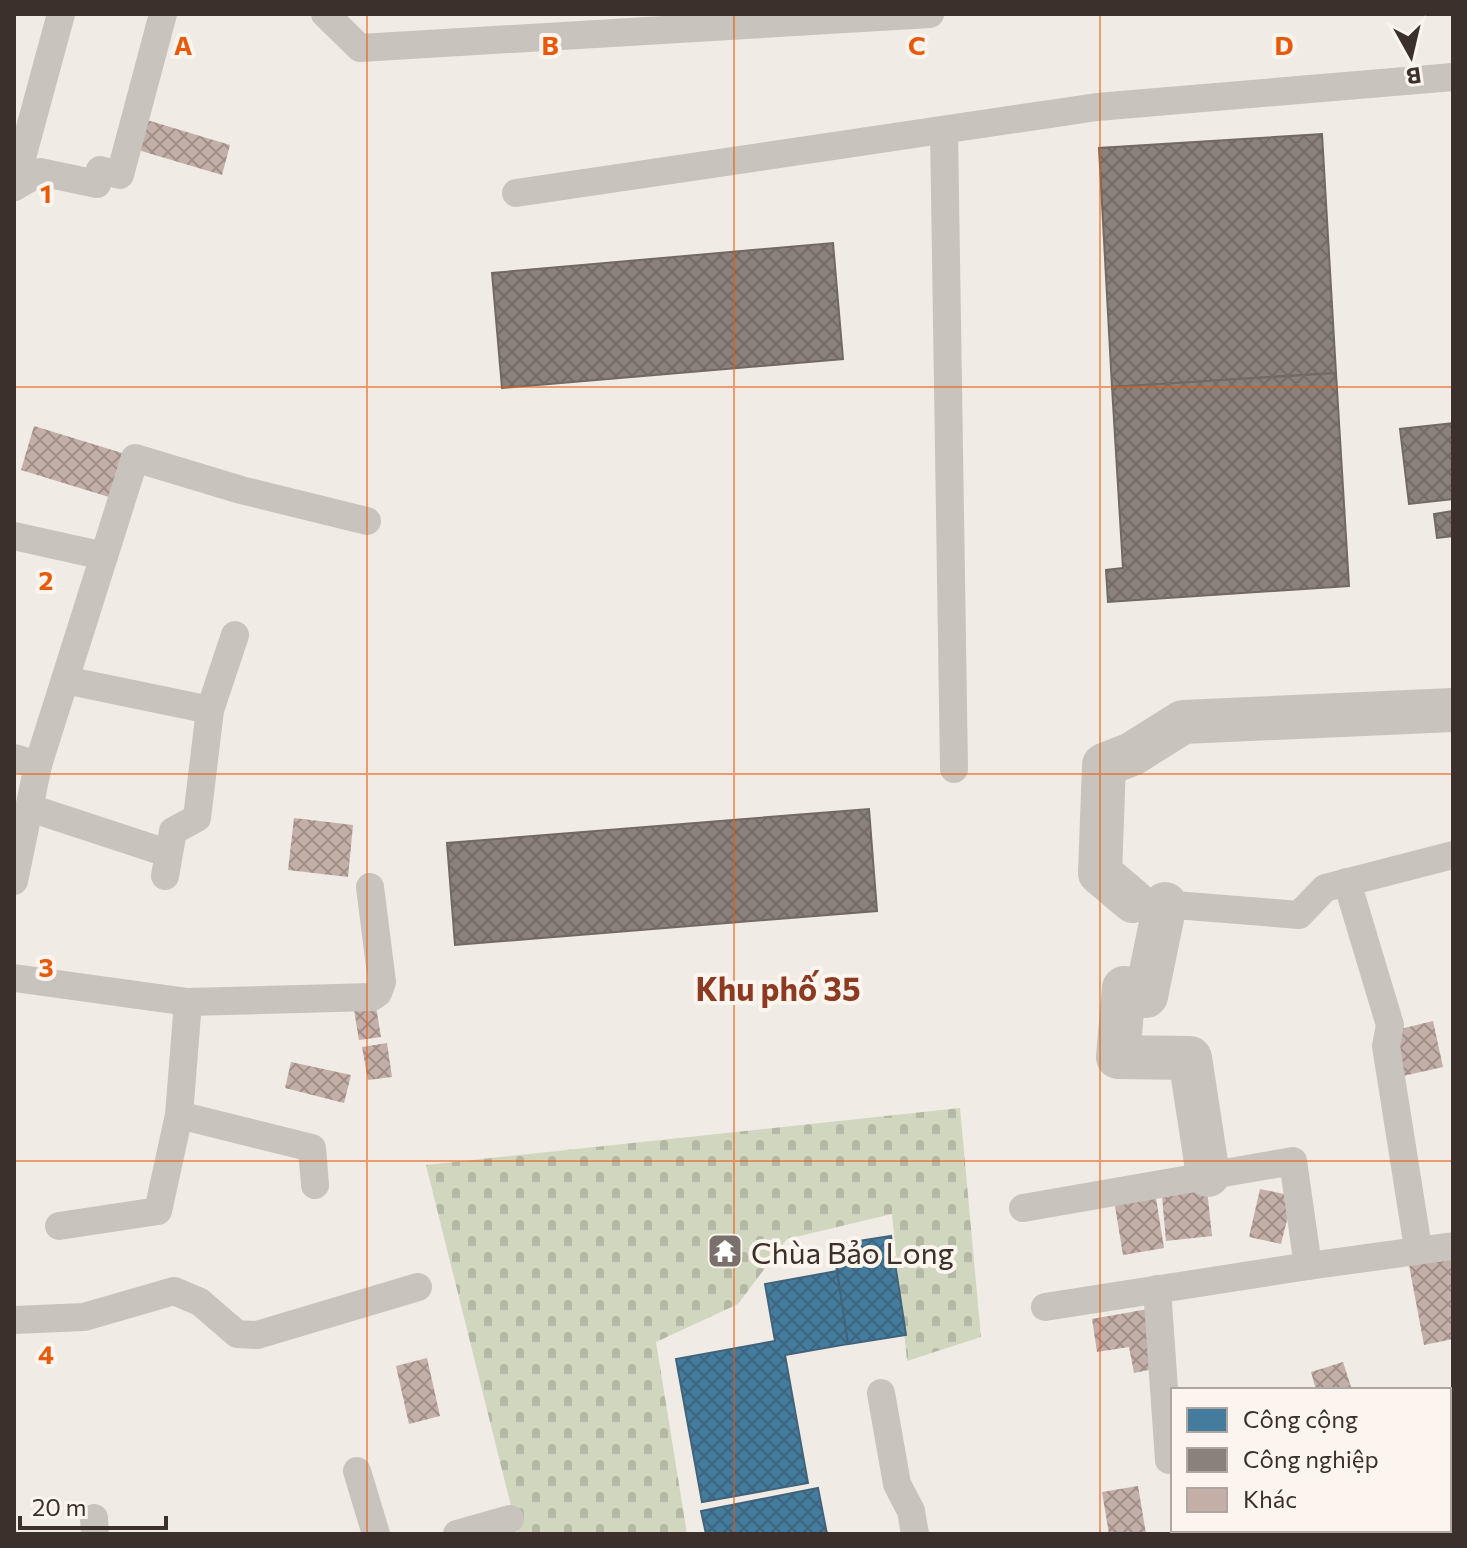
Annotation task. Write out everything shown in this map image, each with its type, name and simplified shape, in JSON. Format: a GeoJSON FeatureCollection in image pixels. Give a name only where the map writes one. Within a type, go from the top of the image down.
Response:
{"type":"FeatureCollection","features":[{"type":"Feature","properties":{"kind":"street"},"geometry":{"type":"LineString","coordinates":[[1208,1175],[1190,1058],[1118,1057],[1124,988],[1146,996],[1149,903],[1100,873],[1104,765],[1132,754],[1183,722],[1453,710]]}},
{"type":"Feature","properties":{"kind":"lane"},"geometry":{"type":"LineString","coordinates":[[14,187],[61,14]]}},
{"type":"Feature","properties":{"kind":"lane"},"geometry":{"type":"LineString","coordinates":[[14,187],[40,172],[97,184],[100,170],[120,175],[163,14]]}},
{"type":"Feature","properties":{"kind":"lane"},"geometry":{"type":"LineString","coordinates":[[325,14],[360,48],[930,14]]}},
{"type":"Feature","properties":{"kind":"lane"},"geometry":{"type":"LineString","coordinates":[[516,193],[1097,107],[1453,77]]}},
{"type":"Feature","properties":{"kind":"lane"},"geometry":{"type":"LineString","coordinates":[[944,130],[954,769]]}},
{"type":"Feature","properties":{"kind":"lane"},"geometry":{"type":"LineString","coordinates":[[14,881],[30,808],[26,762],[65,680],[135,458],[241,490],[367,521]]}},
{"type":"Feature","properties":{"kind":"lane"},"geometry":{"type":"LineString","coordinates":[[14,536],[104,556]]}},
{"type":"Feature","properties":{"kind":"lane"},"geometry":{"type":"LineString","coordinates":[[30,808],[166,864],[173,831],[197,818],[210,710],[235,635]]}},
{"type":"Feature","properties":{"kind":"lane"},"geometry":{"type":"LineString","coordinates":[[65,680],[210,710]]}},
{"type":"Feature","properties":{"kind":"lane"},"geometry":{"type":"LineString","coordinates":[[1149,903],[1299,915],[1325,888],[1453,855]]}},
{"type":"Feature","properties":{"kind":"lane"},"geometry":{"type":"LineString","coordinates":[[1347,882],[1390,1025],[1386,1046],[1418,1248]]}},
{"type":"Feature","properties":{"kind":"lane"},"geometry":{"type":"LineString","coordinates":[[14,978],[188,1002],[372,997],[378,993],[382,982],[370,887]]}},
{"type":"Feature","properties":{"kind":"lane"},"geometry":{"type":"LineString","coordinates":[[59,1226],[158,1211],[179,1115],[188,1002]]}},
{"type":"Feature","properties":{"kind":"lane"},"geometry":{"type":"LineString","coordinates":[[179,1115],[312,1148],[315,1185]]}},
{"type":"Feature","properties":{"kind":"lane"},"geometry":{"type":"LineString","coordinates":[[1023,1208],[1293,1161],[1308,1266]]}},
{"type":"Feature","properties":{"kind":"lane"},"geometry":{"type":"LineString","coordinates":[[1045,1307],[1418,1248],[1453,1246]]}},
{"type":"Feature","properties":{"kind":"lane"},"geometry":{"type":"LineString","coordinates":[[14,1320],[84,1317],[174,1291],[200,1302],[237,1334],[257,1335],[418,1287]]}},
{"type":"Feature","properties":{"kind":"lane"},"geometry":{"type":"LineString","coordinates":[[1157,1289],[1169,1460]]}},
{"type":"Feature","properties":{"kind":"lane"},"geometry":{"type":"LineString","coordinates":[[881,1393],[897,1484],[911,1511],[915,1534]]}},
{"type":"Feature","properties":{"kind":"lane"},"geometry":{"type":"LineString","coordinates":[[357,1471],[376,1534]]}},
{"type":"Feature","properties":{"kind":"lane"},"geometry":{"type":"LineString","coordinates":[[457,1534],[510,1519]]}},
{"type":"Feature","properties":{"kind":"green space","name":"Chùa Bảo Long"},"geometry":{"type":"Polygon","coordinates":[[[960,1108],[981,1337],[907,1361],[892,1214],[787,1239],[738,1304],[656,1342],[687,1534],[518,1534],[426,1165],[960,1108]]]}},
{"type":"Feature","properties":{"kind":"building: Công cộng"},"geometry":{"type":"Polygon","coordinates":[[[891,1236],[906,1335],[848,1344],[833,1245],[891,1236]]]}},
{"type":"Feature","properties":{"kind":"building: Công cộng"},"geometry":{"type":"Polygon","coordinates":[[[837,1271],[848,1344],[785,1355],[808,1483],[702,1502],[676,1359],[775,1341],[765,1284],[837,1271]]]}},
{"type":"Feature","properties":{"kind":"building: Công cộng"},"geometry":{"type":"Polygon","coordinates":[[[818,1488],[827,1534],[706,1534],[701,1511],[818,1488]]]}},
{"type":"Feature","properties":{"kind":"building: Công nghiệp"},"geometry":{"type":"Polygon","coordinates":[[[1322,134],[1336,373],[1112,387],[1099,148],[1322,134]]]}},
{"type":"Feature","properties":{"kind":"building: Công nghiệp"},"geometry":{"type":"Polygon","coordinates":[[[833,243],[843,359],[502,388],[492,273],[833,243]]]}},
{"type":"Feature","properties":{"kind":"building: Công nghiệp"},"geometry":{"type":"Polygon","coordinates":[[[1336,373],[1349,586],[1108,602],[1106,570],[1123,568],[1112,387],[1336,373]]]}},
{"type":"Feature","properties":{"kind":"building: Công nghiệp"},"geometry":{"type":"Polygon","coordinates":[[[1453,423],[1453,499],[1409,504],[1400,429],[1453,423]]]}},
{"type":"Feature","properties":{"kind":"building: Công nghiệp"},"geometry":{"type":"Polygon","coordinates":[[[1453,511],[1453,536],[1437,538],[1434,514],[1453,511]]]}},
{"type":"Feature","properties":{"kind":"building: Công nghiệp"},"geometry":{"type":"Polygon","coordinates":[[[869,809],[877,911],[455,945],[447,843],[869,809]]]}},
{"type":"Feature","properties":{"kind":"building: Khác"},"geometry":{"type":"Polygon","coordinates":[[[147,120],[230,145],[222,175],[138,150],[147,120]]]}},
{"type":"Feature","properties":{"kind":"building: Khác"},"geometry":{"type":"Polygon","coordinates":[[[34,426],[122,453],[109,497],[21,470],[34,426]]]}},
{"type":"Feature","properties":{"kind":"building: Khác"},"geometry":{"type":"Polygon","coordinates":[[[294,818],[353,825],[348,877],[288,870],[294,818]]]}},
{"type":"Feature","properties":{"kind":"building: Khác"},"geometry":{"type":"Polygon","coordinates":[[[375,1001],[381,1037],[359,1040],[353,1004],[375,1001]]]}},
{"type":"Feature","properties":{"kind":"building: Khác"},"geometry":{"type":"Polygon","coordinates":[[[1433,1021],[1443,1067],[1403,1076],[1392,1031],[1433,1021]]]}},
{"type":"Feature","properties":{"kind":"building: Khác"},"geometry":{"type":"Polygon","coordinates":[[[387,1043],[392,1077],[368,1080],[362,1047],[387,1043]]]}},
{"type":"Feature","properties":{"kind":"building: Khác"},"geometry":{"type":"Polygon","coordinates":[[[291,1062],[351,1075],[344,1103],[285,1088],[291,1062]]]}},
{"type":"Feature","properties":{"kind":"building: Khác"},"geometry":{"type":"Polygon","coordinates":[[[1206,1180],[1212,1236],[1166,1241],[1161,1185],[1206,1180]]]}},
{"type":"Feature","properties":{"kind":"building: Khác"},"geometry":{"type":"Polygon","coordinates":[[[1260,1189],[1293,1196],[1281,1244],[1249,1237],[1260,1189]]]}},
{"type":"Feature","properties":{"kind":"building: Khác"},"geometry":{"type":"Polygon","coordinates":[[[1155,1192],[1164,1248],[1123,1255],[1114,1200],[1155,1192]]]}},
{"type":"Feature","properties":{"kind":"building: Khác"},"geometry":{"type":"Polygon","coordinates":[[[1453,1257],[1453,1339],[1424,1345],[1409,1265],[1453,1257]]]}},
{"type":"Feature","properties":{"kind":"building: Khác"},"geometry":{"type":"Polygon","coordinates":[[[1148,1309],[1158,1368],[1134,1373],[1129,1347],[1097,1352],[1092,1319],[1148,1309]]]}},
{"type":"Feature","properties":{"kind":"building: Khác"},"geometry":{"type":"Polygon","coordinates":[[[427,1358],[440,1416],[409,1424],[396,1366],[427,1358]]]}},
{"type":"Feature","properties":{"kind":"building: Khác"},"geometry":{"type":"Polygon","coordinates":[[[1343,1362],[1351,1388],[1315,1388],[1311,1372],[1343,1362]]]}},
{"type":"Feature","properties":{"kind":"building: Khác"},"geometry":{"type":"Polygon","coordinates":[[[1138,1486],[1146,1534],[1109,1534],[1102,1492],[1138,1486]]]}},
{"type":"Feature","properties":{"kind":"building: Khác"},"geometry":{"type":"Polygon","coordinates":[[[1368,1532],[1439,1534],[1369,1534],[1368,1532]]]}},
{"type":"Feature","properties":{"kind":"place","name":"Chùa Bảo Long"},"geometry":{"type":"Point","coordinates":[725,1251]}},
{"type":"Feature","properties":{"kind":"district","name":"Khu phố 35"},"geometry":{"type":"Point","coordinates":[778,988]}}]}
